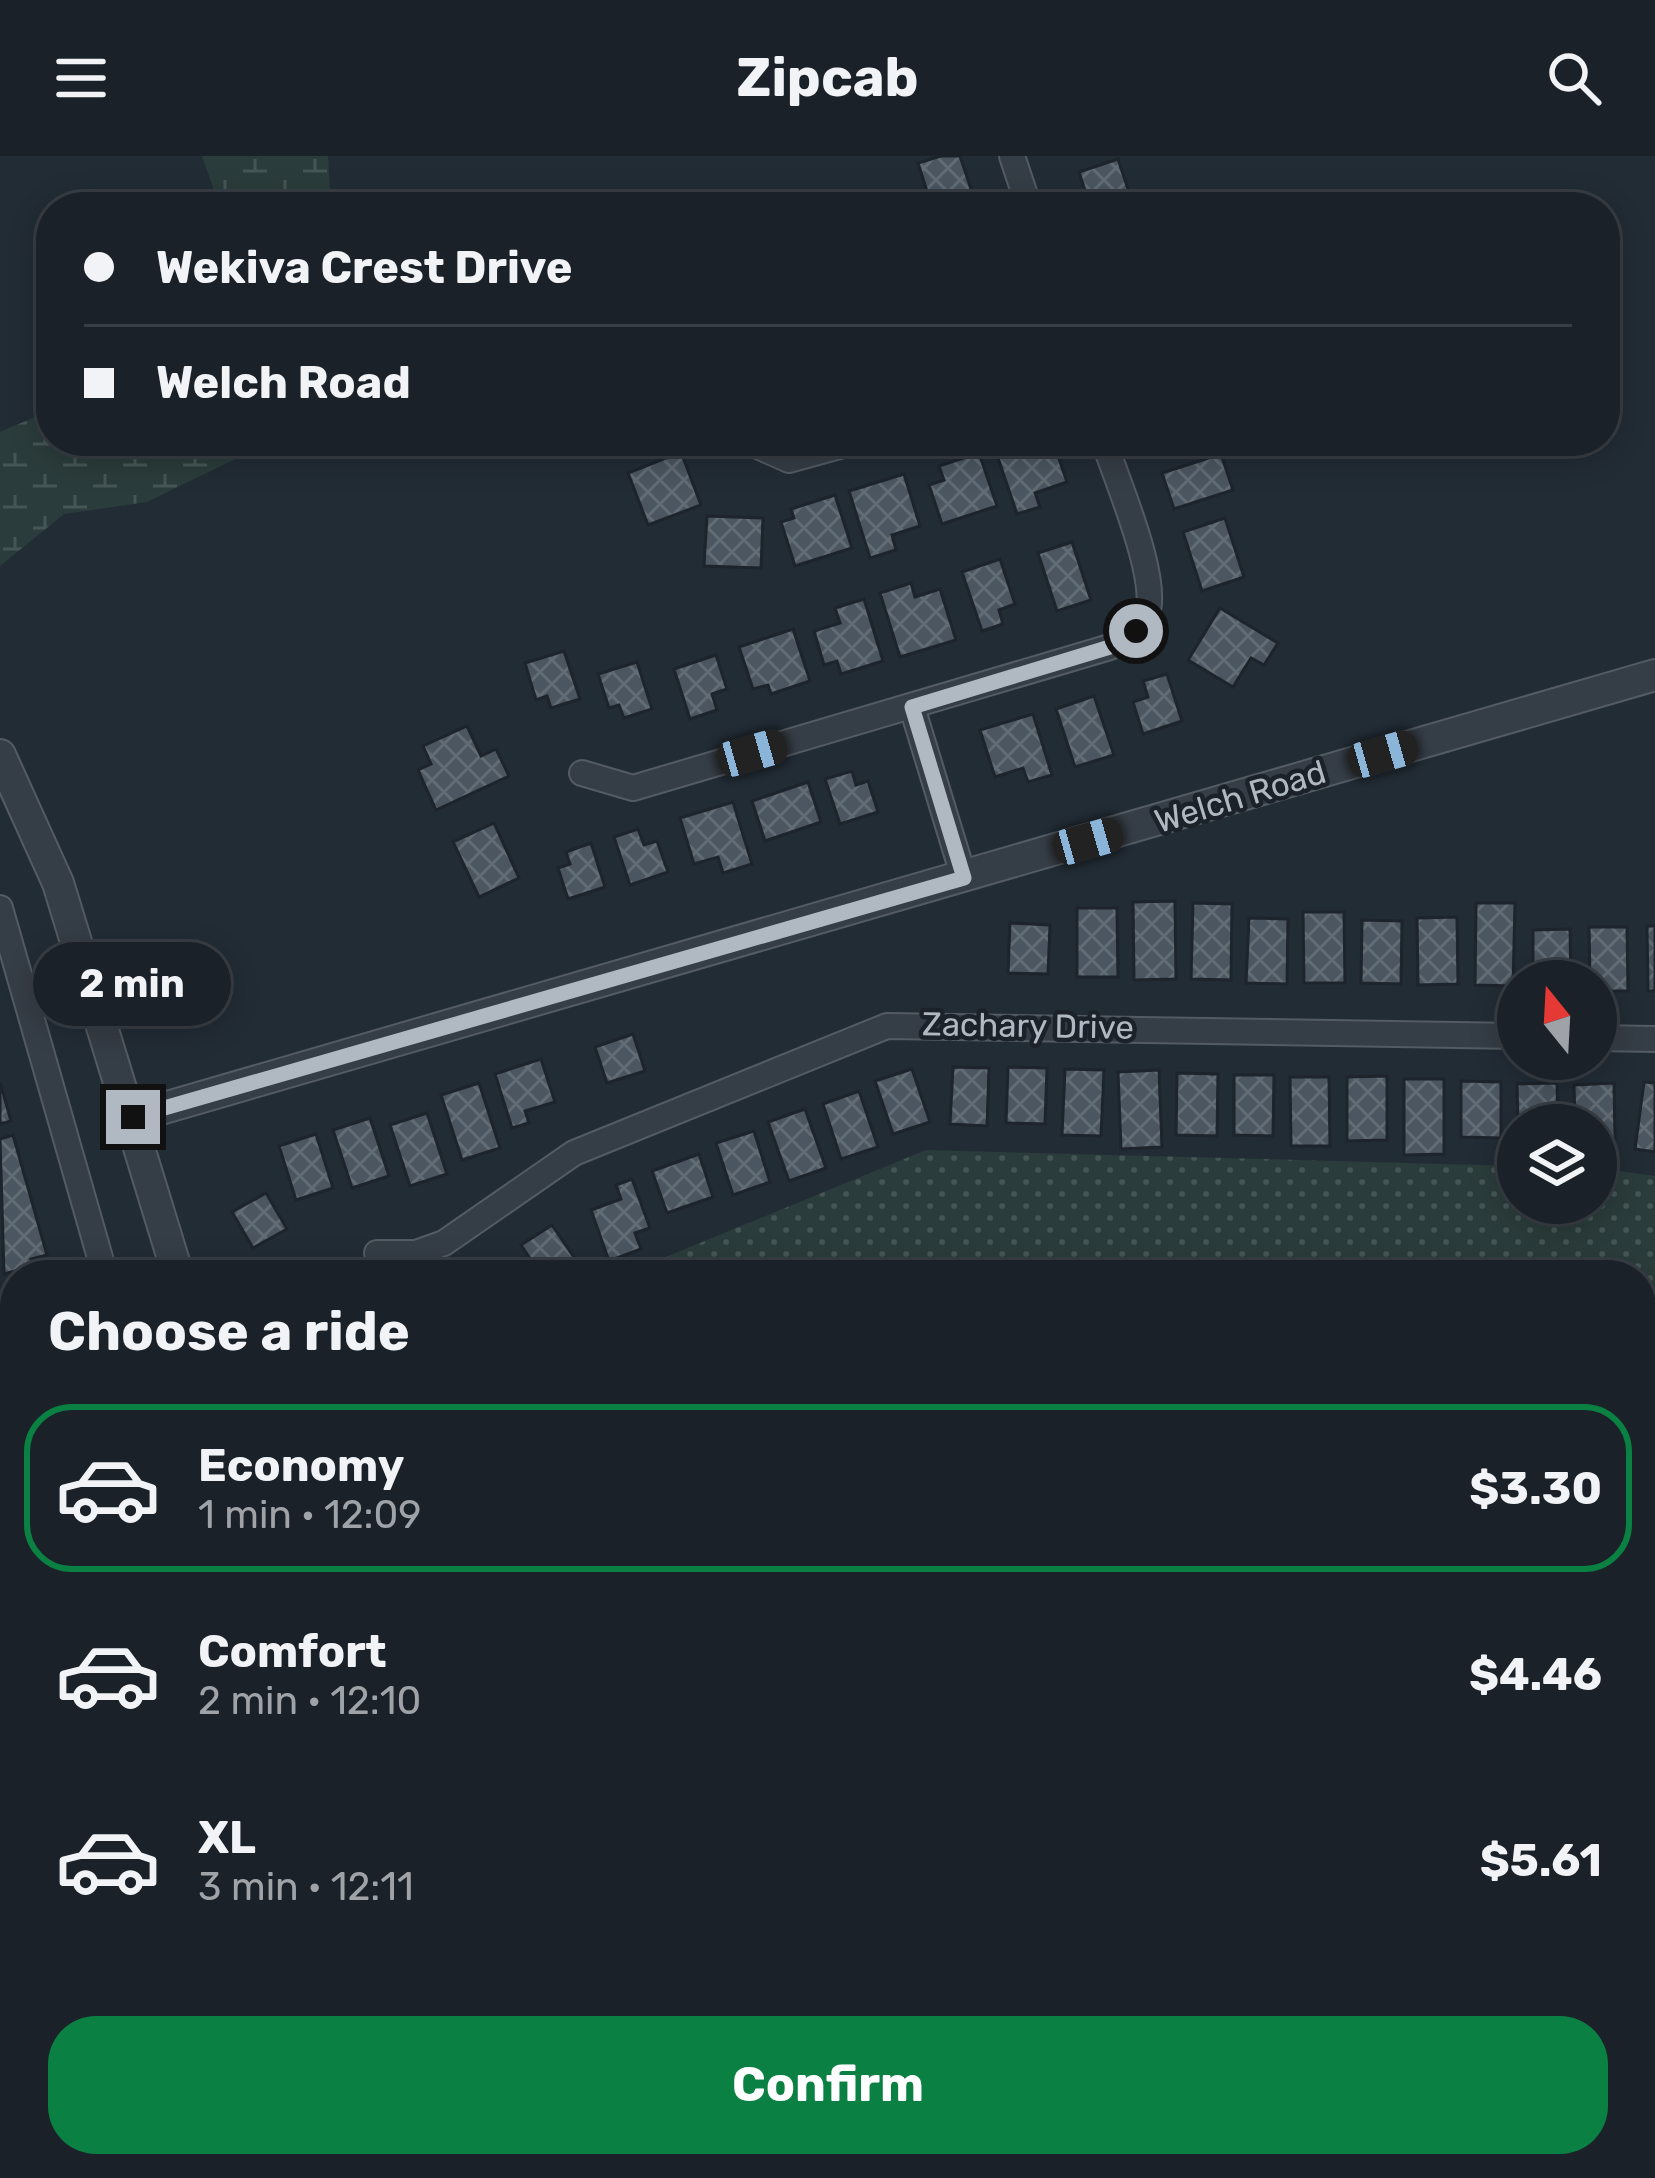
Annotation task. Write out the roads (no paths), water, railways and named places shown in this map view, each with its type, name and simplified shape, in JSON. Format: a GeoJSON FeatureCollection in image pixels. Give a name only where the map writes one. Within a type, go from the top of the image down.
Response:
{"type":"FeatureCollection","features":[{"type":"Feature","properties":{"kind":"street"},"geometry":{"type":"LineString","coordinates":[[1012,156],[1024,192]]}},
{"type":"Feature","properties":{"kind":"street"},"geometry":{"type":"LineString","coordinates":[[582,773],[633,788],[1110,647],[1136,631],[1148,613],[1151,587],[1109,456]]}},
{"type":"Feature","properties":{"kind":"street","name":"Welch Road"},"geometry":{"type":"LineString","coordinates":[[133,1117],[1655,675]]}},
{"type":"Feature","properties":{"kind":"street"},"geometry":{"type":"LineString","coordinates":[[912,707],[964,878]]}},
{"type":"Feature","properties":{"kind":"street"},"geometry":{"type":"LineString","coordinates":[[0,755],[58,883],[174,1260]]}},
{"type":"Feature","properties":{"kind":"street"},"geometry":{"type":"LineString","coordinates":[[0,908],[101,1260]]}},
{"type":"Feature","properties":{"kind":"street","name":"Zachary Drive"},"geometry":{"type":"LineString","coordinates":[[377,1253],[416,1252],[444,1244],[574,1153],[887,1026],[1497,1036]]}},
{"type":"Feature","properties":{"kind":"street"},"geometry":{"type":"LineString","coordinates":[[1617,1038],[1655,1039]]}}]}
